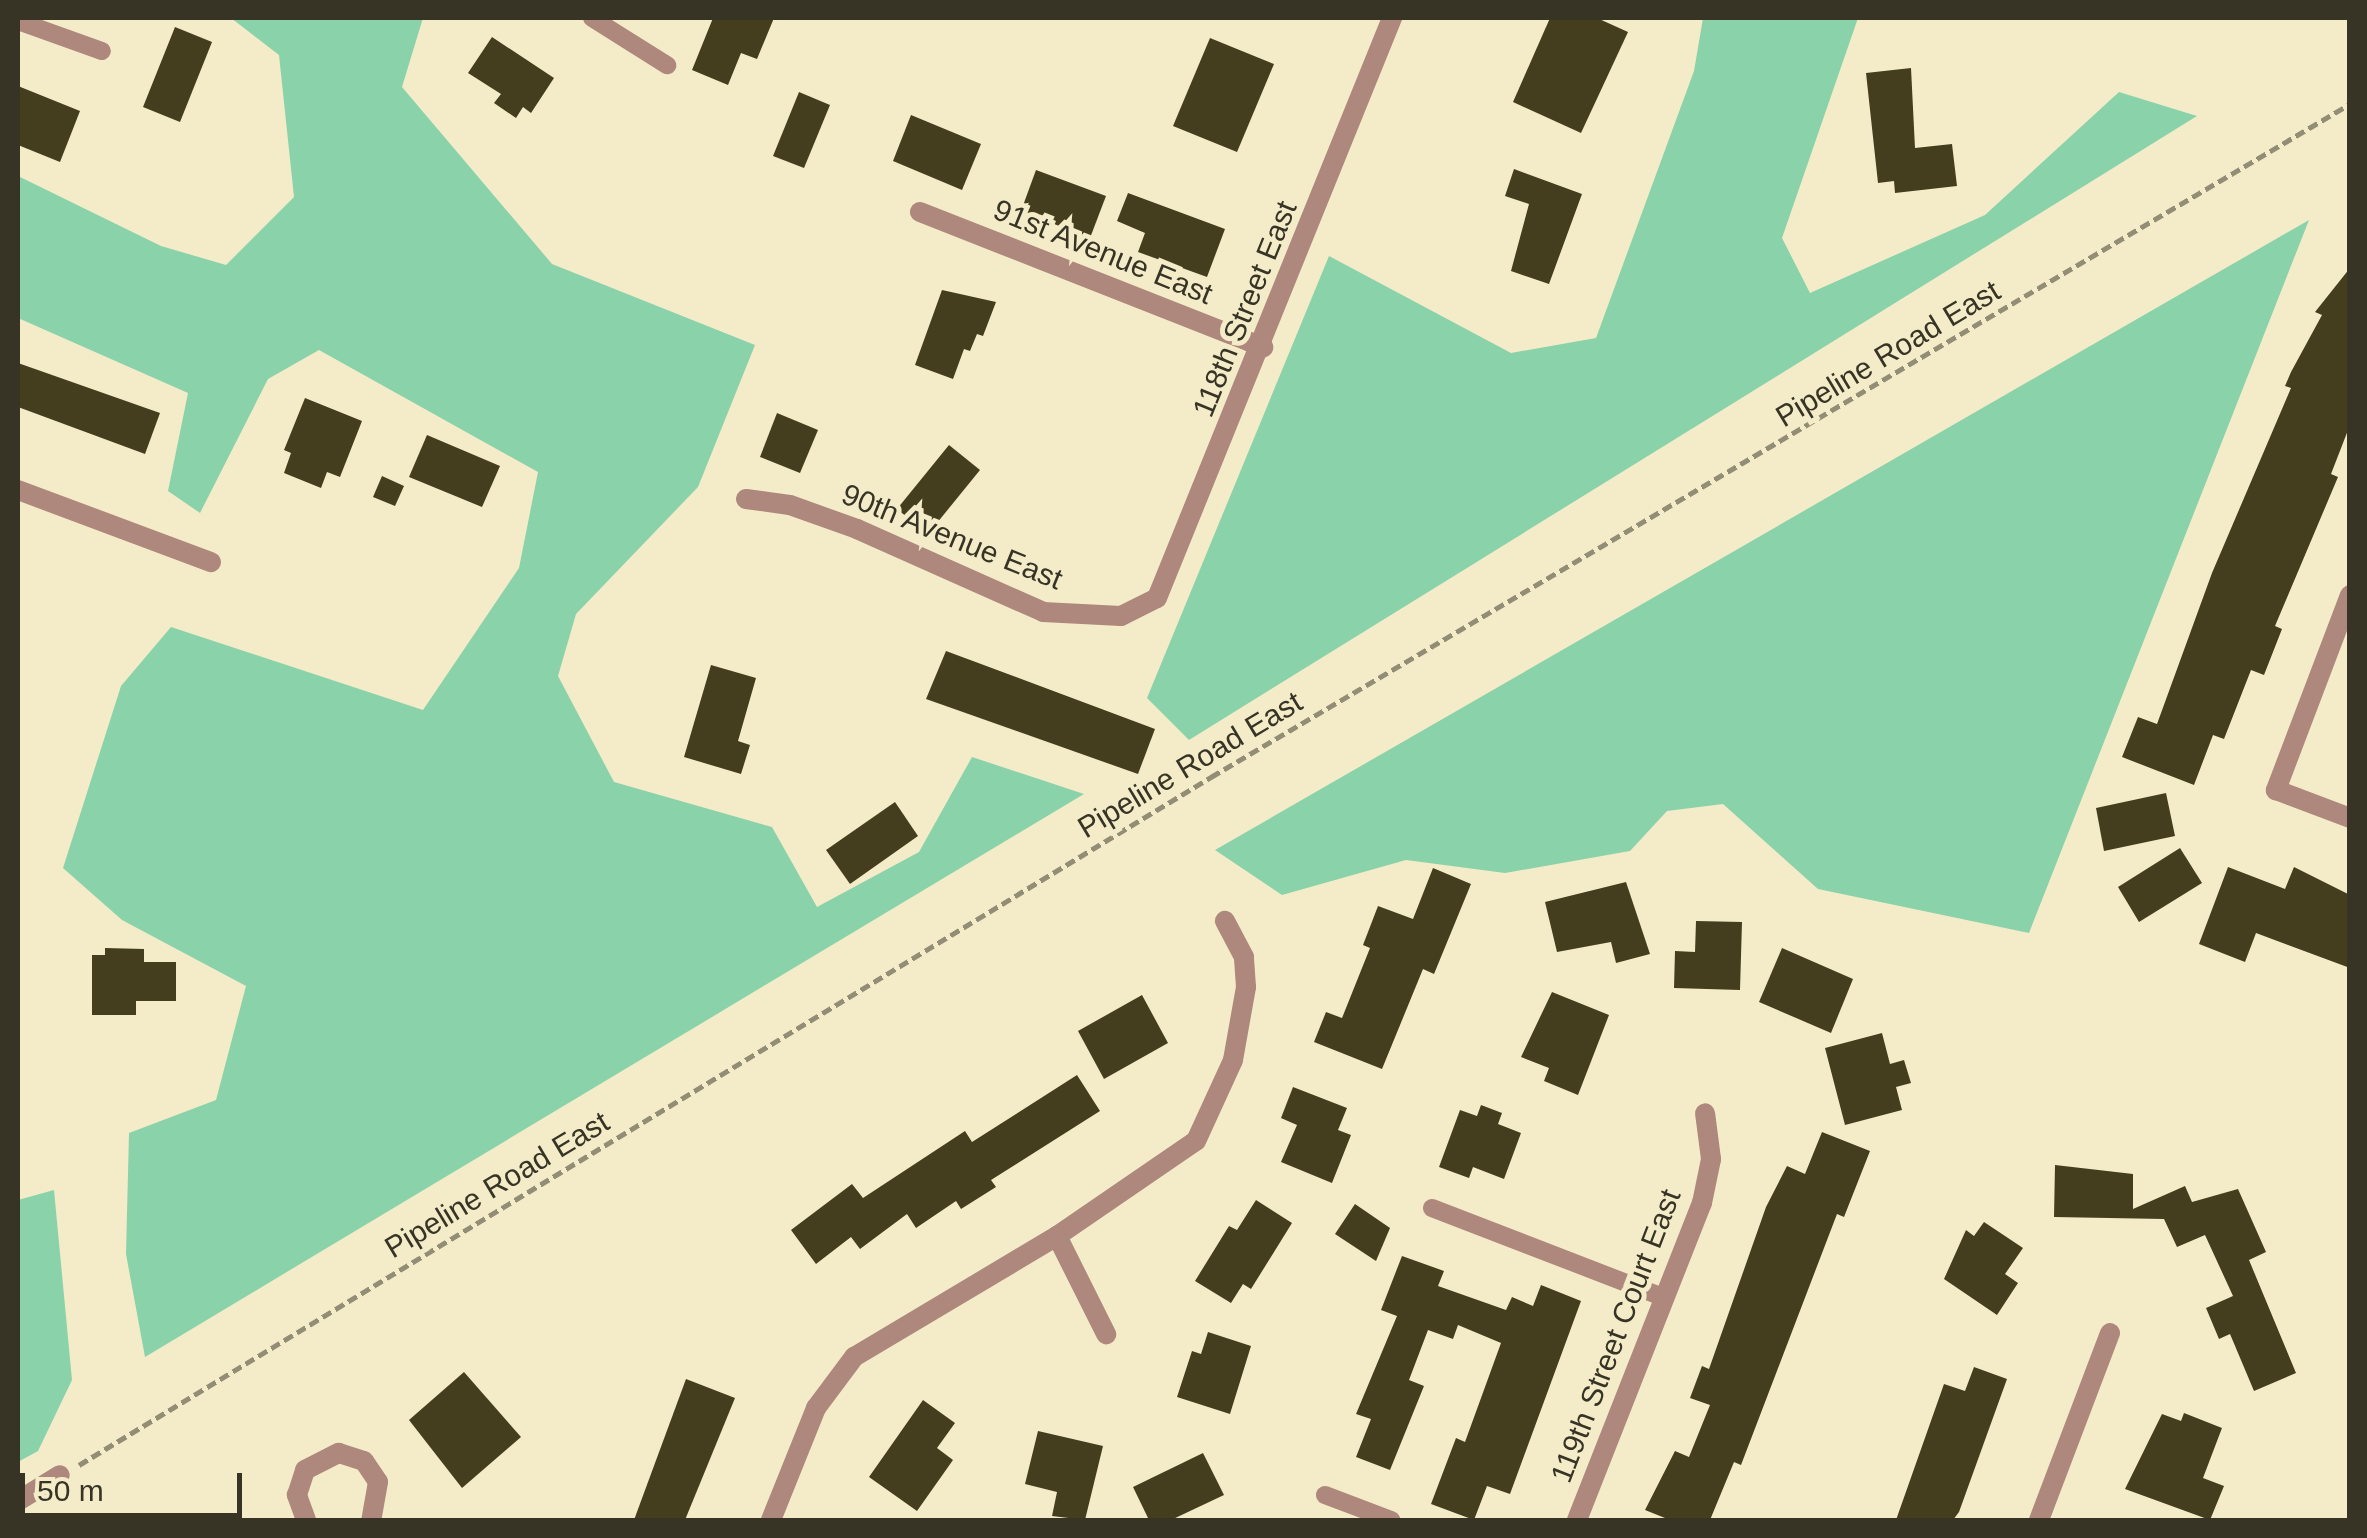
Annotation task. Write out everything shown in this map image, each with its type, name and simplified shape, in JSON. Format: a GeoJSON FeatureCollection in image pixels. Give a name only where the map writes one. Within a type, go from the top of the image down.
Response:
{"type":"FeatureCollection","features":[{"type":"Feature","properties":{"kind":"street","name":"118th Street East"},"geometry":{"type":"LineString","coordinates":[[1136,610],[1157,598],[1171,571],[1392,18]]}},
{"type":"Feature","properties":{"kind":"street","name":"91st Avenue East"},"geometry":{"type":"LineString","coordinates":[[920,212],[1263,347]]}},
{"type":"Feature","properties":{"kind":"street"},"geometry":{"type":"LineString","coordinates":[[18,490],[211,562]]}},
{"type":"Feature","properties":{"kind":"street","name":"90th Avenue East"},"geometry":{"type":"LineString","coordinates":[[746,499],[790,505],[857,529],[1044,612],[1098,618],[1136,610]]}},
{"type":"Feature","properties":{"kind":"street"},"geometry":{"type":"LineString","coordinates":[[2350,595],[2276,790],[2350,818]]}},
{"type":"Feature","properties":{"kind":"street"},"geometry":{"type":"LineString","coordinates":[[771,1520],[816,1408],[854,1357],[1057,1236],[1180,1157],[1210,1120],[1232,1060],[1246,987],[1244,957],[1225,921]]}},
{"type":"Feature","properties":{"kind":"street","name":"119th Street Court East"},"geometry":{"type":"LineString","coordinates":[[1577,1520],[1702,1203],[1711,1159],[1705,1113]]}},
{"type":"Feature","properties":{"kind":"street"},"geometry":{"type":"LineString","coordinates":[[1057,1236],[1106,1334]]}},
{"type":"Feature","properties":{"kind":"street"},"geometry":{"type":"LineString","coordinates":[[2039,1520],[2110,1332]]}},
{"type":"Feature","properties":{"kind":"street"},"geometry":{"type":"LineString","coordinates":[[306,1520],[297,1495],[305,1470],[339,1454],[373,1471],[380,1495],[371,1520]]}},
{"type":"Feature","properties":{"kind":"street"},"geometry":{"type":"LineString","coordinates":[[18,1501],[60,1476]]}},
{"type":"Feature","properties":{"kind":"lane"},"geometry":{"type":"LineString","coordinates":[[592,18],[667,65]]}},
{"type":"Feature","properties":{"kind":"lane"},"geometry":{"type":"LineString","coordinates":[[18,20],[102,51]]}},
{"type":"Feature","properties":{"kind":"lane"},"geometry":{"type":"LineString","coordinates":[[1432,1208],[1664,1298]]}},
{"type":"Feature","properties":{"kind":"lane"},"geometry":{"type":"LineString","coordinates":[[1324,1495],[1391,1520]]}},
{"type":"Feature","properties":{"kind":"path","name":"Pipeline Road East"},"geometry":{"type":"LineString","coordinates":[[60,1476],[1211,777],[2350,104]]}},
{"type":"Feature","properties":{"kind":"green space"},"geometry":{"type":"Polygon","coordinates":[[[231,18],[423,18],[402,87],[552,264],[755,345],[698,487],[576,614],[558,676],[614,782],[772,827],[817,907],[919,852],[972,757],[1084,794],[145,1357],[126,1254],[129,1133],[216,1100],[246,986],[122,920],[63,868],[121,686],[171,627],[423,710],[519,568],[538,472],[319,350],[268,379],[200,513],[168,491],[188,393],[18,318],[18,176],[161,246],[226,265],[294,197],[279,55],[231,18]]]}},
{"type":"Feature","properties":{"kind":"green space"},"geometry":{"type":"Polygon","coordinates":[[[1703,18],[1858,18],[1782,238],[1810,293],[1985,215],[2119,92],[2197,116],[1189,740],[1147,698],[1329,256],[1511,353],[1596,338],[1694,71],[1703,18]]]}},
{"type":"Feature","properties":{"kind":"green space"},"geometry":{"type":"Polygon","coordinates":[[[2309,220],[2029,933],[1818,889],[1723,804],[1667,811],[1630,851],[1505,873],[1406,860],[1282,895],[1215,850],[2309,220]]]}},
{"type":"Feature","properties":{"kind":"green space"},"geometry":{"type":"Polygon","coordinates":[[[54,1190],[72,1380],[38,1451],[18,1462],[18,1200],[54,1190]]]}},
{"type":"Feature","properties":{"kind":"building"},"geometry":{"type":"Polygon","coordinates":[[[713,18],[774,18],[757,59],[741,53],[728,85],[692,70],[713,18]]]}},
{"type":"Feature","properties":{"kind":"building"},"geometry":{"type":"Polygon","coordinates":[[[1550,18],[1597,18],[1628,32],[1581,133],[1513,102],[1550,18]]]}},
{"type":"Feature","properties":{"kind":"building"},"geometry":{"type":"Polygon","coordinates":[[[175,27],[212,42],[180,122],[143,107],[175,27]]]}},
{"type":"Feature","properties":{"kind":"building"},"geometry":{"type":"Polygon","coordinates":[[[492,37],[554,78],[531,113],[523,107],[516,118],[494,103],[501,94],[468,73],[492,37]]]}},
{"type":"Feature","properties":{"kind":"building"},"geometry":{"type":"Polygon","coordinates":[[[1210,38],[1274,64],[1237,152],[1173,126],[1210,38]]]}},
{"type":"Feature","properties":{"kind":"building"},"geometry":{"type":"Polygon","coordinates":[[[1911,68],[1915,148],[1952,144],[1957,186],[1895,193],[1894,181],[1878,183],[1866,73],[1911,68]]]}},
{"type":"Feature","properties":{"kind":"building"},"geometry":{"type":"Polygon","coordinates":[[[18,86],[80,111],[60,162],[18,145],[18,86]]]}},
{"type":"Feature","properties":{"kind":"building"},"geometry":{"type":"Polygon","coordinates":[[[799,92],[830,105],[804,168],[773,156],[799,92]]]}},
{"type":"Feature","properties":{"kind":"building"},"geometry":{"type":"Polygon","coordinates":[[[911,115],[981,144],[962,190],[893,161],[911,115]]]}},
{"type":"Feature","properties":{"kind":"building"},"geometry":{"type":"Polygon","coordinates":[[[1514,169],[1582,194],[1549,284],[1511,271],[1529,204],[1505,196],[1514,169]]]}},
{"type":"Feature","properties":{"kind":"building"},"geometry":{"type":"Polygon","coordinates":[[[1036,170],[1106,196],[1090,238],[1021,211],[1036,170]]]}},
{"type":"Feature","properties":{"kind":"building"},"geometry":{"type":"Polygon","coordinates":[[[1128,193],[1225,229],[1207,277],[1138,252],[1145,233],[1117,221],[1128,193]]]}},
{"type":"Feature","properties":{"kind":"building"},"geometry":{"type":"Polygon","coordinates":[[[2350,268],[2350,425],[2331,474],[2338,477],[2275,626],[2282,629],[2264,675],[2251,670],[2224,739],[2213,735],[2194,785],[2122,757],[2138,717],[2157,724],[2212,573],[2291,388],[2285,386],[2322,315],[2315,312],[2350,268]]]}},
{"type":"Feature","properties":{"kind":"building"},"geometry":{"type":"Polygon","coordinates":[[[942,290],[996,302],[983,336],[977,334],[970,351],[964,349],[953,379],[915,365],[942,290]]]}},
{"type":"Feature","properties":{"kind":"building"},"geometry":{"type":"Polygon","coordinates":[[[18,363],[160,413],[145,454],[18,407],[18,363]]]}},
{"type":"Feature","properties":{"kind":"building"},"geometry":{"type":"Polygon","coordinates":[[[305,398],[362,421],[340,477],[327,472],[321,488],[284,473],[291,453],[284,450],[305,398]]]}},
{"type":"Feature","properties":{"kind":"building"},"geometry":{"type":"Polygon","coordinates":[[[777,413],[818,430],[800,473],[760,457],[777,413]]]}},
{"type":"Feature","properties":{"kind":"building"},"geometry":{"type":"Polygon","coordinates":[[[427,435],[500,466],[482,507],[409,477],[427,435]]]}},
{"type":"Feature","properties":{"kind":"building"},"geometry":{"type":"Polygon","coordinates":[[[949,445],[980,470],[928,534],[897,509],[949,445]]]}},
{"type":"Feature","properties":{"kind":"building"},"geometry":{"type":"Polygon","coordinates":[[[382,476],[404,486],[395,506],[373,497],[382,476]]]}},
{"type":"Feature","properties":{"kind":"building"},"geometry":{"type":"Polygon","coordinates":[[[946,651],[1155,729],[1138,774],[926,699],[946,651]]]}},
{"type":"Feature","properties":{"kind":"building"},"geometry":{"type":"Polygon","coordinates":[[[711,665],[756,678],[738,741],[750,745],[741,774],[684,757],[711,665]]]}},
{"type":"Feature","properties":{"kind":"building"},"geometry":{"type":"Polygon","coordinates":[[[2166,793],[2175,836],[2104,851],[2096,808],[2166,793]]]}},
{"type":"Feature","properties":{"kind":"building"},"geometry":{"type":"Polygon","coordinates":[[[895,802],[918,836],[850,884],[826,850],[895,802]]]}},
{"type":"Feature","properties":{"kind":"building"},"geometry":{"type":"Polygon","coordinates":[[[2180,848],[2202,883],[2139,922],[2118,887],[2180,848]]]}},
{"type":"Feature","properties":{"kind":"building"},"geometry":{"type":"Polygon","coordinates":[[[2228,867],[2285,889],[2294,867],[2350,895],[2350,968],[2256,933],[2245,962],[2199,944],[2228,867]]]}},
{"type":"Feature","properties":{"kind":"building"},"geometry":{"type":"Polygon","coordinates":[[[1433,868],[1471,884],[1434,974],[1423,969],[1382,1069],[1314,1042],[1326,1012],[1342,1018],[1370,948],[1363,945],[1378,906],[1413,919],[1433,868]]]}},
{"type":"Feature","properties":{"kind":"building"},"geometry":{"type":"Polygon","coordinates":[[[1626,882],[1650,954],[1616,963],[1611,942],[1557,952],[1545,902],[1626,882]]]}},
{"type":"Feature","properties":{"kind":"building"},"geometry":{"type":"Polygon","coordinates":[[[1696,921],[1742,922],[1740,990],[1674,988],[1675,951],[1695,952],[1696,921]]]}},
{"type":"Feature","properties":{"kind":"building"},"geometry":{"type":"Polygon","coordinates":[[[105,948],[144,949],[144,962],[176,962],[176,1001],[136,1001],[136,1015],[92,1015],[92,955],[105,955],[105,948]]]}},
{"type":"Feature","properties":{"kind":"building"},"geometry":{"type":"Polygon","coordinates":[[[1782,948],[1853,979],[1831,1033],[1759,1002],[1782,948]]]}},
{"type":"Feature","properties":{"kind":"building"},"geometry":{"type":"Polygon","coordinates":[[[1552,992],[1609,1015],[1578,1095],[1544,1081],[1549,1068],[1521,1057],[1552,992]]]}},
{"type":"Feature","properties":{"kind":"building"},"geometry":{"type":"Polygon","coordinates":[[[1142,995],[1168,1043],[1104,1079],[1078,1031],[1142,995]]]}},
{"type":"Feature","properties":{"kind":"building"},"geometry":{"type":"Polygon","coordinates":[[[1882,1033],[1890,1064],[1904,1060],[1911,1083],[1896,1087],[1902,1110],[1845,1125],[1825,1048],[1882,1033]]]}},
{"type":"Feature","properties":{"kind":"building"},"geometry":{"type":"Polygon","coordinates":[[[1077,1075],[1100,1111],[991,1180],[996,1187],[961,1209],[956,1201],[916,1228],[907,1214],[860,1249],[851,1237],[816,1264],[791,1230],[852,1184],[863,1198],[965,1131],[972,1142],[1077,1075]]]}},
{"type":"Feature","properties":{"kind":"building"},"geometry":{"type":"Polygon","coordinates":[[[1293,1087],[1347,1108],[1338,1130],[1351,1135],[1332,1183],[1281,1162],[1297,1125],[1281,1118],[1293,1087]]]}},
{"type":"Feature","properties":{"kind":"building"},"geometry":{"type":"Polygon","coordinates":[[[1481,1105],[1502,1113],[1498,1124],[1521,1133],[1504,1179],[1473,1167],[1469,1178],[1439,1167],[1460,1110],[1477,1116],[1481,1105]]]}},
{"type":"Feature","properties":{"kind":"building"},"geometry":{"type":"Polygon","coordinates":[[[1822,1132],[1870,1151],[1844,1217],[1837,1214],[1741,1465],[1734,1462],[1710,1520],[1670,1520],[1645,1510],[1675,1451],[1689,1457],[1710,1405],[1690,1398],[1702,1366],[1709,1369],[1766,1207],[1787,1166],[1805,1174],[1822,1132]]]}},
{"type":"Feature","properties":{"kind":"building"},"geometry":{"type":"Polygon","coordinates":[[[2055,1165],[2133,1174],[2133,1209],[2185,1186],[2192,1202],[2238,1189],[2266,1252],[2249,1260],[2296,1373],[2254,1391],[2230,1334],[2219,1339],[2206,1308],[2233,1296],[2205,1235],[2177,1247],[2164,1219],[2054,1217],[2055,1165]]]}},
{"type":"Feature","properties":{"kind":"building"},"geometry":{"type":"Polygon","coordinates":[[[1256,1200],[1292,1223],[1251,1289],[1243,1284],[1231,1303],[1195,1281],[1229,1226],[1237,1230],[1256,1200]]]}},
{"type":"Feature","properties":{"kind":"building"},"geometry":{"type":"Polygon","coordinates":[[[1355,1204],[1390,1228],[1376,1261],[1335,1234],[1355,1204]]]}},
{"type":"Feature","properties":{"kind":"building"},"geometry":{"type":"Polygon","coordinates":[[[1984,1222],[2023,1248],[2005,1274],[2018,1283],[1997,1315],[1944,1279],[1966,1230],[1974,1236],[1984,1222]]]}},
{"type":"Feature","properties":{"kind":"building"},"geometry":{"type":"Polygon","coordinates":[[[1402,1256],[1444,1271],[1438,1286],[1506,1310],[1512,1297],[1533,1306],[1541,1285],[1581,1301],[1510,1494],[1487,1486],[1474,1520],[1431,1504],[1456,1438],[1465,1442],[1501,1343],[1458,1325],[1453,1339],[1428,1330],[1409,1380],[1424,1386],[1390,1470],[1356,1457],[1371,1419],[1356,1414],[1397,1316],[1381,1310],[1402,1256]]]}},
{"type":"Feature","properties":{"kind":"building"},"geometry":{"type":"Polygon","coordinates":[[[1208,1332],[1251,1346],[1230,1414],[1177,1397],[1192,1351],[1201,1354],[1208,1332]]]}},
{"type":"Feature","properties":{"kind":"building"},"geometry":{"type":"Polygon","coordinates":[[[1974,1367],[2007,1379],[1959,1512],[1953,1520],[1896,1520],[1944,1384],[1965,1391],[1974,1367]]]}},
{"type":"Feature","properties":{"kind":"building"},"geometry":{"type":"Polygon","coordinates":[[[464,1372],[521,1437],[462,1488],[409,1420],[464,1372]]]}},
{"type":"Feature","properties":{"kind":"building"},"geometry":{"type":"Polygon","coordinates":[[[686,1379],[735,1398],[685,1520],[634,1520],[686,1379]]]}},
{"type":"Feature","properties":{"kind":"building"},"geometry":{"type":"Polygon","coordinates":[[[923,1400],[955,1423],[937,1448],[953,1460],[917,1511],[869,1477],[923,1400]]]}},
{"type":"Feature","properties":{"kind":"building"},"geometry":{"type":"Polygon","coordinates":[[[2184,1413],[2222,1428],[2203,1478],[2224,1486],[2210,1520],[2125,1489],[2162,1414],[2181,1421],[2184,1413]]]}},
{"type":"Feature","properties":{"kind":"building"},"geometry":{"type":"Polygon","coordinates":[[[1038,1431],[1103,1446],[1085,1520],[1052,1516],[1057,1492],[1025,1484],[1038,1431]]]}},
{"type":"Feature","properties":{"kind":"building"},"geometry":{"type":"Polygon","coordinates":[[[1203,1453],[1224,1495],[1171,1520],[1149,1520],[1133,1487],[1203,1453]]]}}]}
